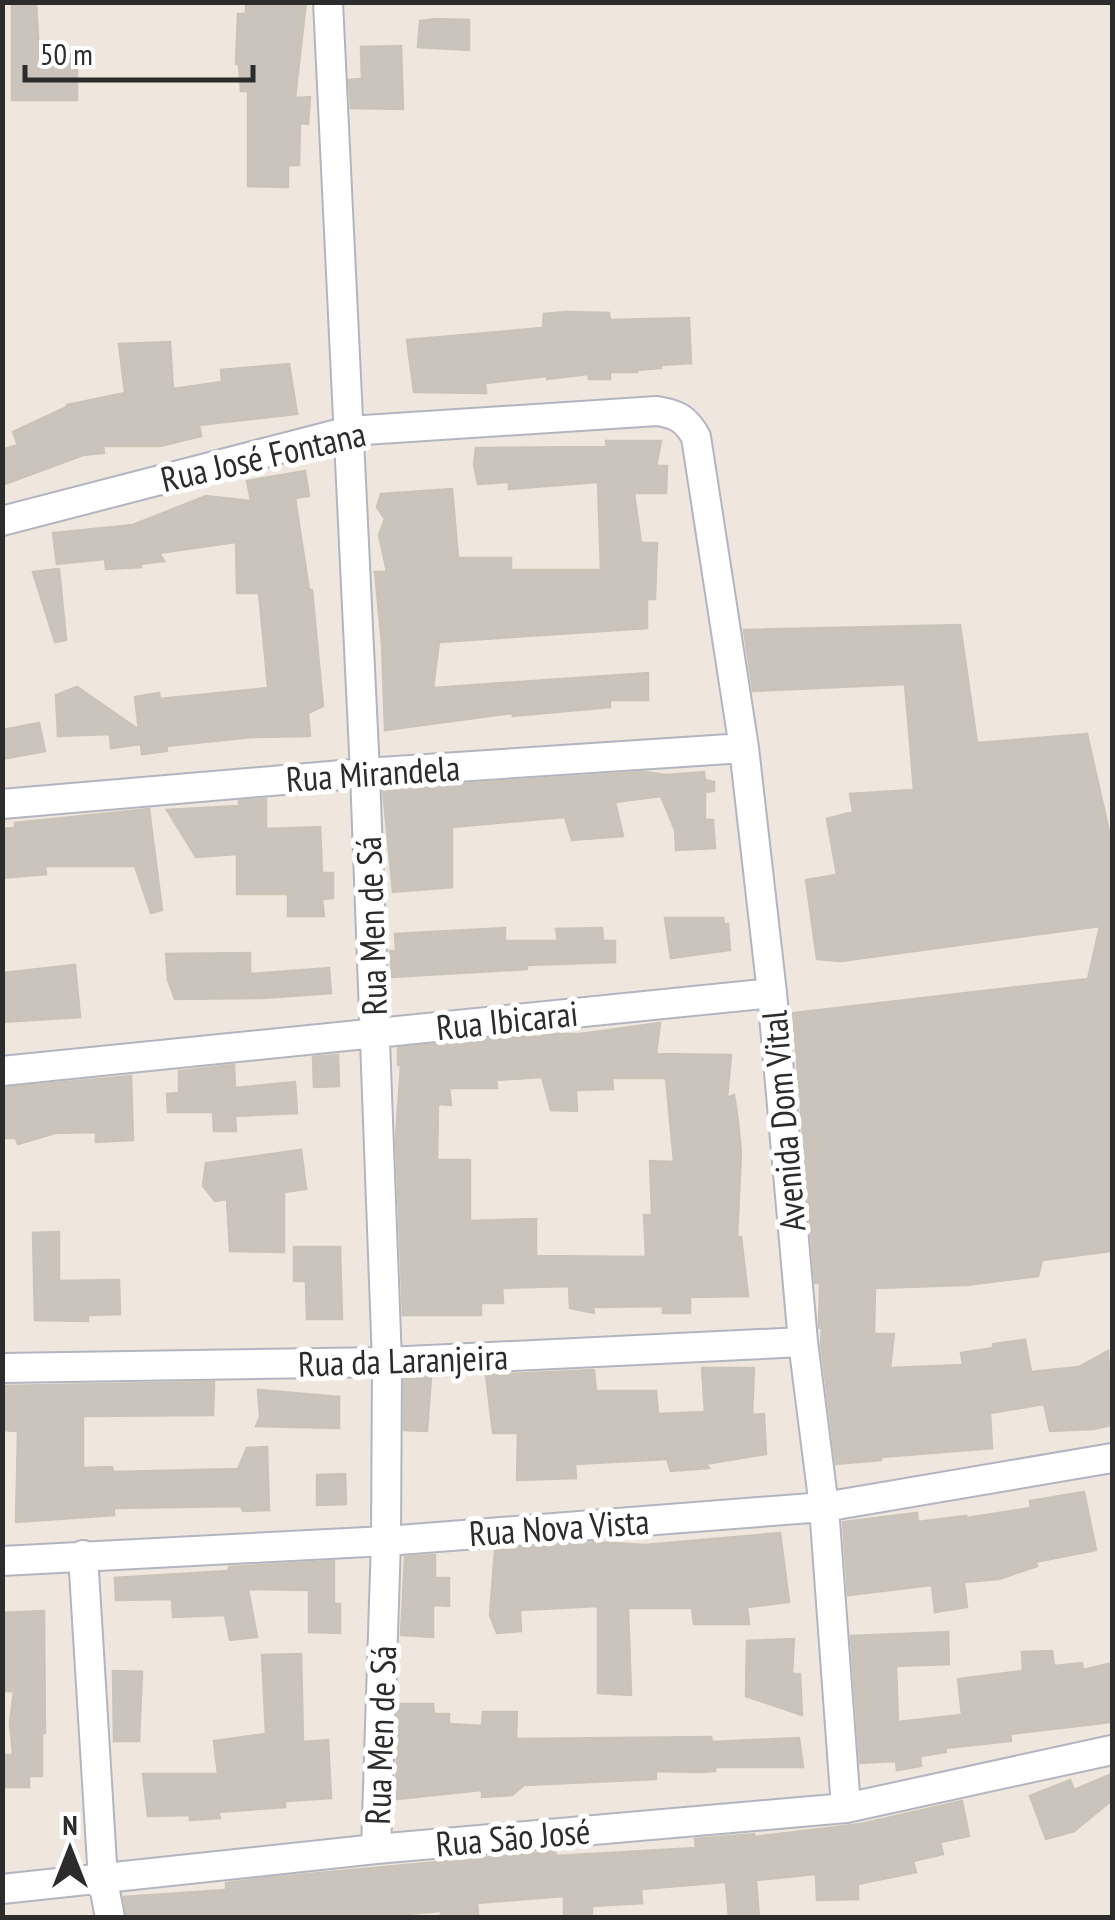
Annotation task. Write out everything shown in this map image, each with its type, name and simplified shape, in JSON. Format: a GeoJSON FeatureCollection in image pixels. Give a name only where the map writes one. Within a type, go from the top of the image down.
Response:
{"type":"FeatureCollection","features":[{"type":"Feature","properties":{"kind":"street","name":"Rua Men de Sá"},"geometry":{"type":"LineString","coordinates":[[328,2],[365,773],[386,1362],[386,1541],[376,1849]]}},
{"type":"Feature","properties":{"kind":"street","name":"Rua José Fontana"},"geometry":{"type":"LineString","coordinates":[[2,521],[349,431],[657,412],[677,414],[696,438]]}},
{"type":"Feature","properties":{"kind":"street","name":"Avenida Dom Vital"},"geometry":{"type":"LineString","coordinates":[[696,438],[744,748],[772,993],[803,1342],[824,1506],[846,1808]]}},
{"type":"Feature","properties":{"kind":"street","name":"Rua Mirandela"},"geometry":{"type":"LineString","coordinates":[[2,804],[365,773],[744,748]]}},
{"type":"Feature","properties":{"kind":"street","name":"Rua Ibicarai"},"geometry":{"type":"LineString","coordinates":[[2,1070],[772,993]]}},
{"type":"Feature","properties":{"kind":"street","name":"Rua da Laranjeira"},"geometry":{"type":"LineString","coordinates":[[2,1368],[386,1362],[803,1342]]}},
{"type":"Feature","properties":{"kind":"street","name":"Rua Nova Vista"},"geometry":{"type":"LineString","coordinates":[[2,1561],[386,1541],[824,1506],[1112,1458]]}},
{"type":"Feature","properties":{"kind":"street"},"geometry":{"type":"LineString","coordinates":[[83,1555],[103,1880],[110,1918]]}},
{"type":"Feature","properties":{"kind":"street","name":"Rua São José"},"geometry":{"type":"LineString","coordinates":[[2,1890],[376,1849],[846,1808],[1112,1750]]}},
{"type":"Feature","properties":{"kind":"building"},"geometry":{"type":"Polygon","coordinates":[[[12,2],[36,2],[39,54],[77,54],[77,100],[12,100],[12,2]]]}},
{"type":"Feature","properties":{"kind":"building"},"geometry":{"type":"Polygon","coordinates":[[[246,2],[306,2],[295,98],[310,97],[308,124],[300,123],[299,165],[288,165],[288,187],[248,186],[248,91],[241,91],[236,64],[238,14],[246,14],[246,2]]]}},
{"type":"Feature","properties":{"kind":"building"},"geometry":{"type":"Polygon","coordinates":[[[469,20],[469,50],[418,47],[420,21],[469,20]]]}},
{"type":"Feature","properties":{"kind":"building"},"geometry":{"type":"Polygon","coordinates":[[[401,46],[403,109],[351,108],[349,80],[362,79],[361,47],[401,46]]]}},
{"type":"Feature","properties":{"kind":"building"},"geometry":{"type":"Polygon","coordinates":[[[609,313],[610,320],[689,318],[691,363],[610,372],[610,379],[589,379],[588,374],[485,383],[486,393],[414,392],[407,340],[543,328],[544,314],[609,313]]]}},
{"type":"Feature","properties":{"kind":"building"},"geometry":{"type":"Polygon","coordinates":[[[170,342],[173,389],[222,382],[221,370],[289,364],[297,414],[199,425],[201,436],[160,446],[103,446],[104,453],[83,455],[2,485],[2,450],[18,445],[13,432],[67,405],[125,393],[119,344],[170,342]]]}},
{"type":"Feature","properties":{"kind":"building"},"geometry":{"type":"Polygon","coordinates":[[[606,441],[661,441],[656,466],[667,466],[666,493],[634,493],[641,543],[657,543],[655,599],[647,599],[647,628],[439,642],[433,688],[648,673],[648,700],[610,700],[610,707],[513,716],[512,713],[385,730],[375,572],[387,572],[379,535],[385,519],[377,507],[381,494],[452,489],[458,558],[511,558],[511,570],[601,570],[598,482],[509,489],[509,482],[478,484],[474,465],[476,448],[607,447],[606,441]]]}},
{"type":"Feature","properties":{"kind":"building"},"geometry":{"type":"Polygon","coordinates":[[[305,471],[309,496],[295,498],[312,590],[323,706],[308,713],[310,736],[252,737],[166,746],[167,751],[142,754],[141,744],[111,748],[110,734],[58,736],[56,695],[77,687],[139,730],[135,697],[159,693],[160,699],[268,688],[259,593],[237,593],[236,542],[159,553],[164,561],[140,564],[141,567],[106,569],[105,559],[57,564],[53,533],[133,525],[206,496],[251,501],[247,481],[305,471]]]}},
{"type":"Feature","properties":{"kind":"building"},"geometry":{"type":"Polygon","coordinates":[[[59,569],[66,640],[55,642],[33,572],[59,569]]]}},
{"type":"Feature","properties":{"kind":"building"},"geometry":{"type":"Polygon","coordinates":[[[960,625],[977,743],[1087,734],[1112,845],[1112,1251],[1042,1260],[1038,1276],[966,1285],[875,1288],[874,1334],[894,1334],[890,1368],[963,1365],[961,1353],[1025,1340],[1031,1372],[1079,1367],[1108,1351],[1112,1425],[1050,1431],[1044,1404],[990,1413],[992,1448],[836,1464],[819,1328],[820,1283],[815,1283],[793,1013],[1088,979],[1100,926],[841,961],[817,959],[806,880],[837,875],[827,819],[853,812],[850,794],[914,790],[905,684],[753,691],[744,630],[960,625]]]}},
{"type":"Feature","properties":{"kind":"building"},"geometry":{"type":"Polygon","coordinates":[[[39,723],[45,751],[2,759],[2,730],[39,723]]]}},
{"type":"Feature","properties":{"kind":"building"},"geometry":{"type":"Polygon","coordinates":[[[644,772],[704,772],[705,780],[714,782],[714,791],[705,792],[705,820],[713,820],[715,848],[676,850],[675,830],[661,796],[615,802],[623,836],[572,840],[565,817],[452,827],[452,887],[393,892],[383,789],[644,772]]]}},
{"type":"Feature","properties":{"kind":"building"},"geometry":{"type":"Polygon","coordinates":[[[266,799],[266,829],[320,827],[322,873],[333,873],[333,898],[322,899],[324,916],[288,916],[288,894],[237,894],[237,854],[196,857],[167,810],[239,806],[239,801],[266,799]]]}},
{"type":"Feature","properties":{"kind":"building"},"geometry":{"type":"Polygon","coordinates":[[[149,809],[162,910],[151,913],[135,866],[45,866],[46,874],[2,878],[2,829],[15,828],[15,823],[149,809]]]}},
{"type":"Feature","properties":{"kind":"building"},"geometry":{"type":"Polygon","coordinates":[[[665,918],[723,918],[724,924],[728,924],[730,950],[671,958],[665,918]]]}},
{"type":"Feature","properties":{"kind":"building"},"geometry":{"type":"Polygon","coordinates":[[[505,928],[505,941],[558,941],[556,929],[602,928],[603,941],[615,941],[615,962],[392,977],[390,951],[396,951],[395,934],[505,928]]]}},
{"type":"Feature","properties":{"kind":"building"},"geometry":{"type":"Polygon","coordinates":[[[250,953],[250,974],[329,968],[331,993],[175,999],[168,980],[166,954],[250,953]]]}},
{"type":"Feature","properties":{"kind":"building"},"geometry":{"type":"Polygon","coordinates":[[[75,965],[80,1017],[2,1022],[2,973],[75,965]]]}},
{"type":"Feature","properties":{"kind":"building"},"geometry":{"type":"Polygon","coordinates":[[[660,1023],[656,1054],[731,1055],[727,1098],[734,1095],[738,1121],[741,1153],[737,1237],[741,1237],[748,1296],[690,1297],[690,1313],[663,1313],[663,1306],[593,1307],[594,1313],[570,1308],[569,1286],[502,1288],[503,1303],[481,1303],[481,1315],[403,1315],[396,1137],[401,1065],[398,1048],[580,1034],[660,1023]],[[542,1077],[496,1080],[497,1088],[449,1088],[451,1105],[438,1104],[437,1160],[470,1160],[470,1221],[536,1219],[536,1256],[646,1257],[644,1215],[652,1215],[650,1161],[674,1162],[666,1078],[612,1078],[613,1089],[576,1090],[577,1111],[551,1110],[542,1077]]]}},
{"type":"Feature","properties":{"kind":"building"},"geometry":{"type":"Polygon","coordinates":[[[338,1055],[339,1086],[314,1087],[313,1057],[338,1055]]]}},
{"type":"Feature","properties":{"kind":"building"},"geometry":{"type":"Polygon","coordinates":[[[234,1065],[235,1088],[295,1082],[297,1113],[235,1116],[236,1131],[214,1131],[213,1112],[168,1112],[167,1094],[179,1093],[179,1071],[234,1065]]]}},
{"type":"Feature","properties":{"kind":"building"},"geometry":{"type":"Polygon","coordinates":[[[131,1076],[133,1140],[96,1142],[96,1132],[55,1133],[18,1144],[16,1138],[2,1138],[2,1088],[131,1076]]]}},
{"type":"Feature","properties":{"kind":"building"},"geometry":{"type":"Polygon","coordinates":[[[301,1150],[306,1189],[284,1192],[284,1252],[230,1251],[227,1199],[215,1201],[203,1186],[206,1163],[301,1150]]]}},
{"type":"Feature","properties":{"kind":"building"},"geometry":{"type":"Polygon","coordinates":[[[59,1232],[59,1281],[119,1280],[120,1314],[88,1315],[88,1321],[35,1320],[33,1233],[59,1232]]]}},
{"type":"Feature","properties":{"kind":"building"},"geometry":{"type":"Polygon","coordinates":[[[294,1247],[340,1247],[342,1319],[307,1319],[306,1281],[294,1281],[294,1247]]]}},
{"type":"Feature","properties":{"kind":"building"},"geometry":{"type":"Polygon","coordinates":[[[702,1368],[754,1368],[752,1415],[764,1414],[766,1454],[705,1464],[709,1468],[671,1471],[667,1459],[575,1464],[576,1478],[517,1480],[518,1433],[493,1433],[486,1375],[594,1370],[596,1391],[656,1391],[658,1414],[705,1412],[702,1368]]]}},
{"type":"Feature","properties":{"kind":"building"},"geometry":{"type":"Polygon","coordinates":[[[431,1377],[427,1431],[404,1430],[404,1379],[431,1377]]]}},
{"type":"Feature","properties":{"kind":"building"},"geometry":{"type":"Polygon","coordinates":[[[214,1382],[213,1415],[83,1416],[83,1468],[112,1467],[113,1472],[238,1469],[247,1448],[267,1447],[269,1510],[243,1511],[241,1506],[114,1508],[114,1515],[16,1522],[18,1431],[2,1430],[2,1386],[214,1382]]]}},
{"type":"Feature","properties":{"kind":"building"},"geometry":{"type":"Polygon","coordinates":[[[258,1390],[339,1397],[339,1428],[256,1426],[260,1417],[258,1390]]]}},
{"type":"Feature","properties":{"kind":"building"},"geometry":{"type":"Polygon","coordinates":[[[345,1474],[346,1504],[317,1505],[317,1475],[345,1474]]]}},
{"type":"Feature","properties":{"kind":"building"},"geometry":{"type":"Polygon","coordinates":[[[1084,1492],[1096,1550],[1035,1562],[1037,1566],[999,1579],[964,1582],[967,1607],[935,1612],[932,1585],[848,1595],[843,1522],[917,1513],[918,1522],[966,1518],[1031,1508],[1030,1501],[1084,1492]]]}},
{"type":"Feature","properties":{"kind":"building"},"geometry":{"type":"Polygon","coordinates":[[[780,1533],[789,1602],[747,1607],[749,1624],[694,1624],[692,1608],[628,1608],[631,1695],[598,1693],[598,1606],[520,1610],[521,1631],[497,1633],[490,1615],[495,1550],[596,1542],[645,1545],[780,1533]]]}},
{"type":"Feature","properties":{"kind":"building"},"geometry":{"type":"Polygon","coordinates":[[[435,1555],[435,1578],[449,1578],[449,1606],[433,1605],[433,1637],[401,1635],[405,1557],[435,1555]]]}},
{"type":"Feature","properties":{"kind":"building"},"geometry":{"type":"Polygon","coordinates":[[[334,1561],[334,1604],[340,1604],[340,1633],[309,1632],[309,1590],[248,1589],[257,1637],[230,1640],[225,1615],[173,1617],[172,1599],[116,1600],[115,1578],[334,1561]]]}},
{"type":"Feature","properties":{"kind":"building"},"geometry":{"type":"Polygon","coordinates":[[[44,1611],[42,1776],[29,1776],[29,1787],[2,1787],[2,1755],[13,1755],[10,1723],[14,1691],[2,1691],[2,1613],[44,1611]]]}},
{"type":"Feature","properties":{"kind":"building"},"geometry":{"type":"Polygon","coordinates":[[[948,1632],[949,1664],[896,1666],[898,1722],[962,1715],[958,1679],[1023,1671],[1022,1652],[1052,1651],[1054,1666],[1082,1663],[1083,1670],[1112,1663],[1112,1722],[1010,1734],[1011,1741],[945,1748],[946,1752],[920,1756],[921,1766],[897,1770],[896,1761],[860,1763],[851,1636],[948,1632]]]}},
{"type":"Feature","properties":{"kind":"building"},"geometry":{"type":"Polygon","coordinates":[[[794,1639],[792,1674],[800,1674],[802,1715],[746,1696],[747,1641],[794,1639]]]}},
{"type":"Feature","properties":{"kind":"building"},"geometry":{"type":"Polygon","coordinates":[[[301,1654],[303,1742],[328,1740],[331,1798],[285,1801],[285,1807],[218,1812],[220,1818],[148,1816],[143,1774],[218,1774],[214,1741],[266,1734],[262,1655],[301,1654]]]}},
{"type":"Feature","properties":{"kind":"building"},"geometry":{"type":"Polygon","coordinates":[[[113,1671],[142,1672],[139,1741],[114,1741],[113,1671]]]}},
{"type":"Feature","properties":{"kind":"building"},"geometry":{"type":"Polygon","coordinates":[[[398,1704],[433,1704],[434,1714],[449,1714],[449,1724],[482,1726],[483,1712],[517,1712],[516,1739],[711,1737],[712,1742],[799,1738],[803,1767],[656,1771],[656,1779],[524,1785],[512,1795],[482,1797],[482,1790],[396,1799],[398,1704]]]}},
{"type":"Feature","properties":{"kind":"building"},"geometry":{"type":"Polygon","coordinates":[[[1112,1774],[1112,1800],[1074,1831],[1046,1839],[1030,1796],[1070,1780],[1074,1790],[1112,1774]]]}},
{"type":"Feature","properties":{"kind":"building"},"geometry":{"type":"Polygon","coordinates":[[[962,1801],[969,1836],[940,1842],[943,1854],[913,1861],[916,1872],[858,1884],[858,1899],[817,1900],[816,1874],[756,1880],[759,1918],[729,1918],[726,1882],[641,1889],[642,1903],[592,1906],[592,1918],[564,1918],[564,1896],[477,1903],[478,1914],[441,1915],[441,1911],[363,1918],[127,1918],[124,1897],[226,1890],[226,1883],[266,1878],[556,1851],[556,1856],[696,1848],[695,1839],[754,1837],[861,1824],[962,1801]]]}}]}
